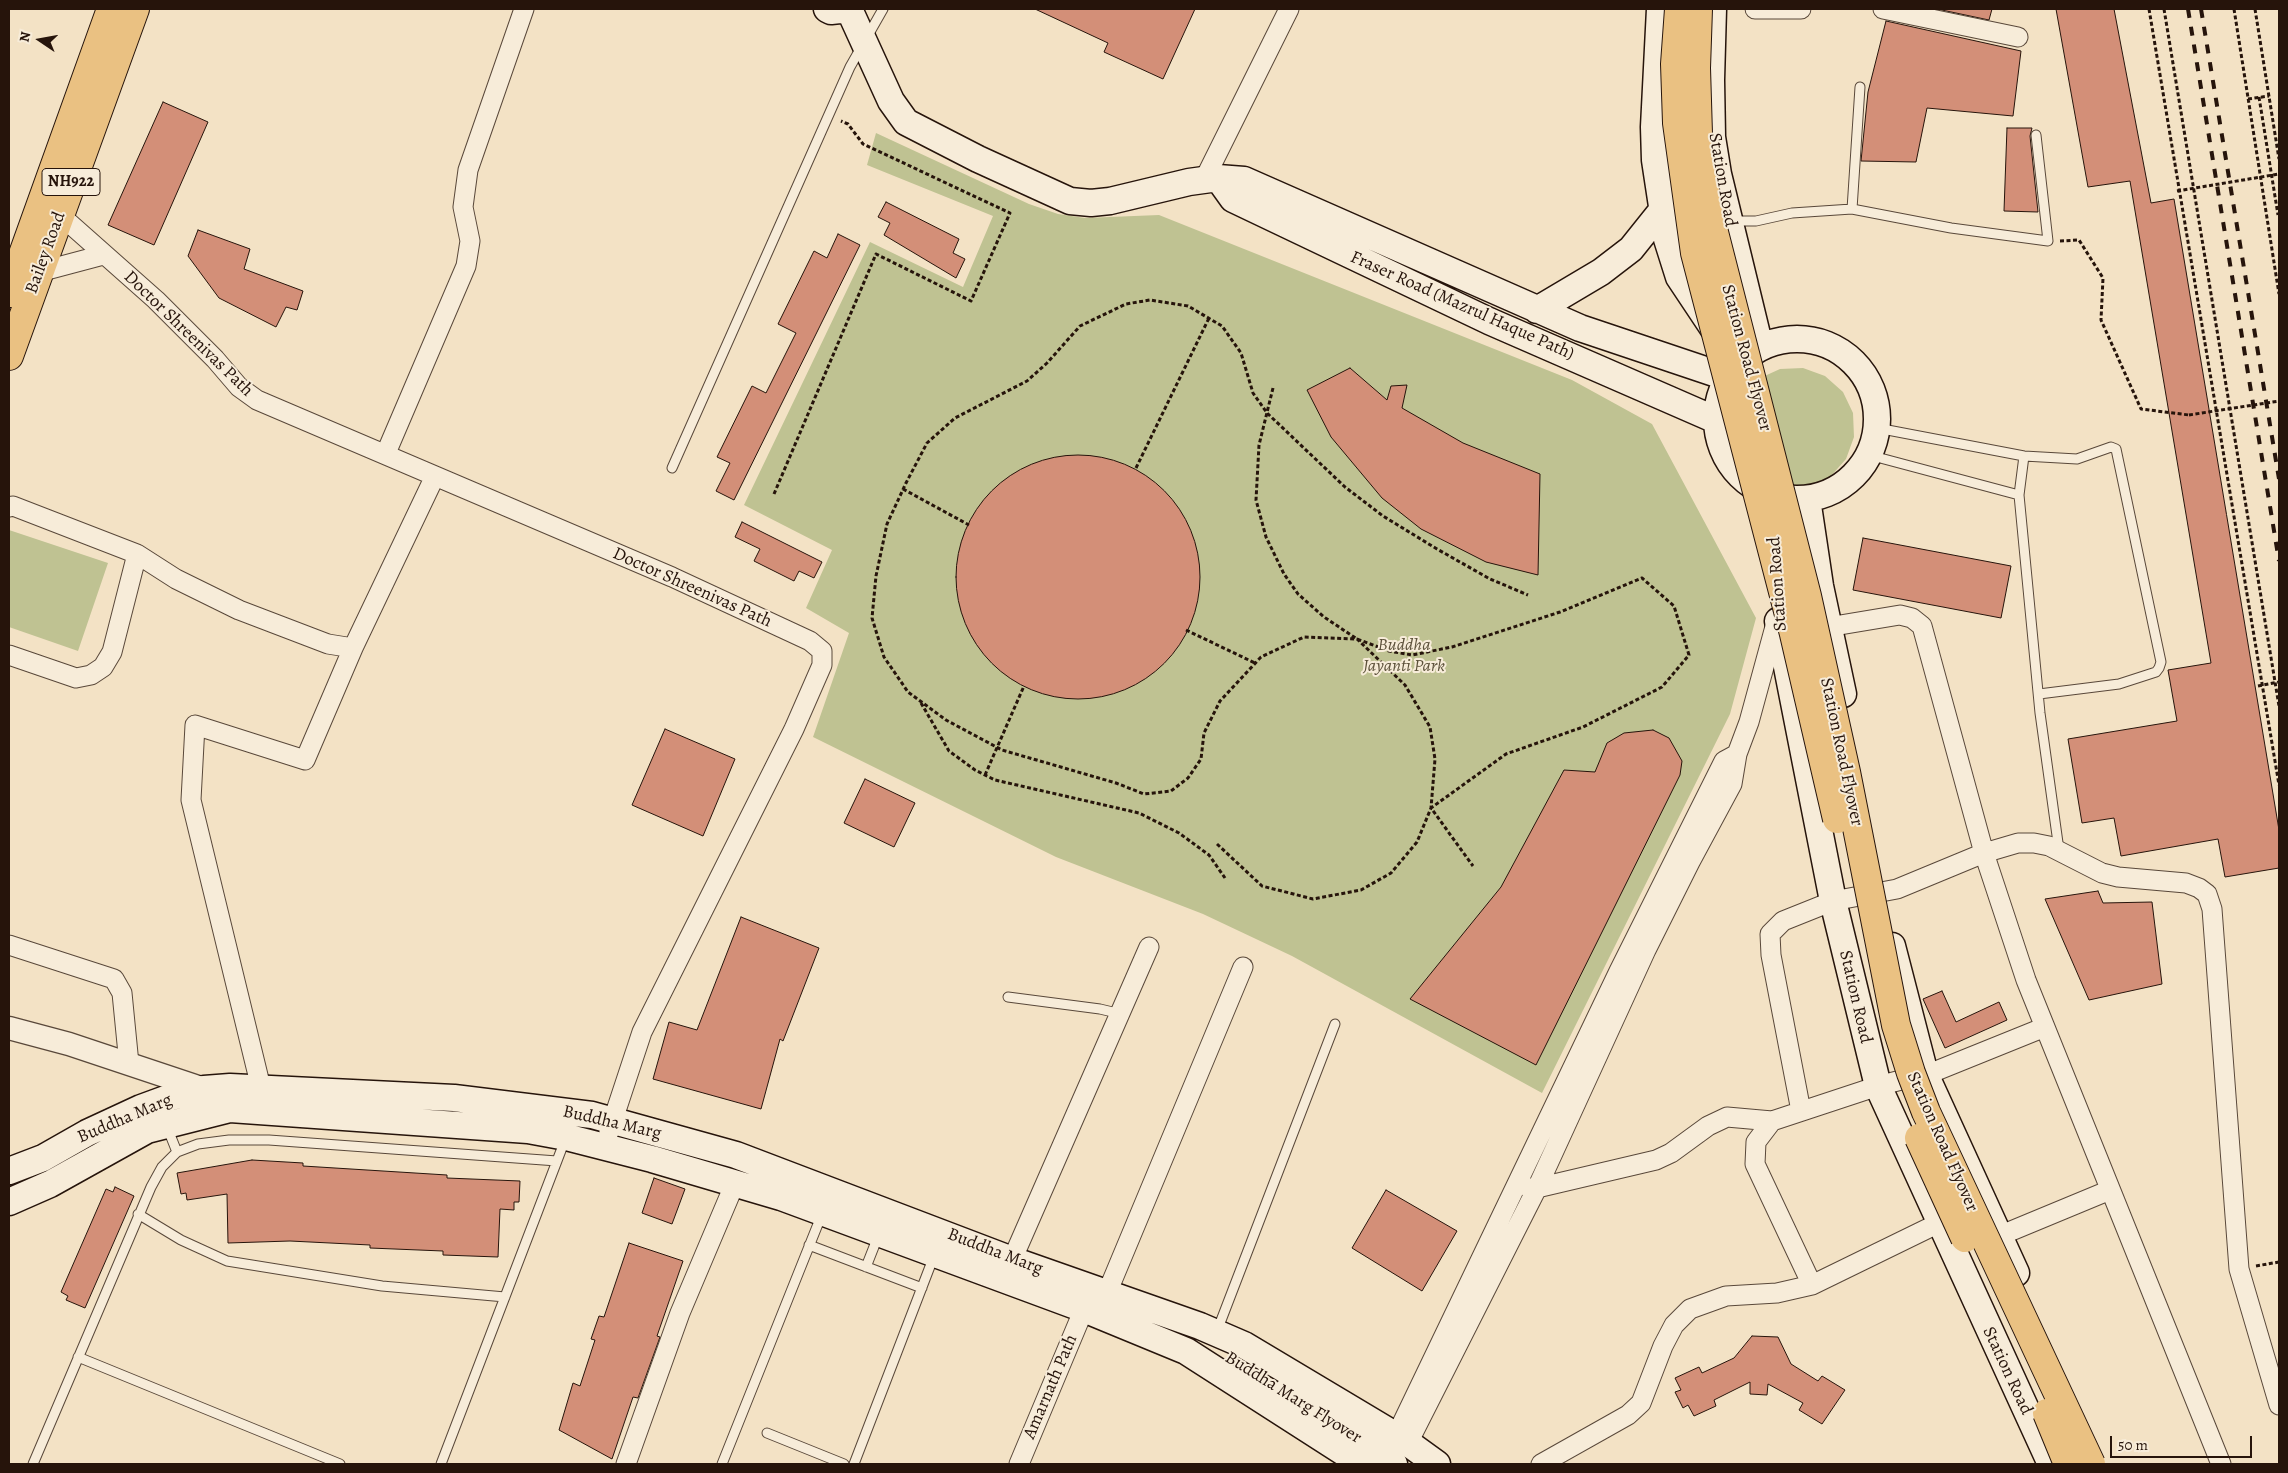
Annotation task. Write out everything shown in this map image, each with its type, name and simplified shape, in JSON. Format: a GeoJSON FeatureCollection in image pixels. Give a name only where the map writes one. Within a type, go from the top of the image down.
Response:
{"type":"FeatureCollection","features":[{"type":"Feature","properties":{"kind":"main road","name":"Fraser Road (Mazrul Haque Path)"},"geometry":{"type":"LineString","coordinates":[[827,9],[831,11],[849,9],[891,101],[906,122],[978,159],[1070,201],[1091,203],[1110,201],[1211,179],[1244,180],[1580,328],[1732,370]]}},
{"type":"Feature","properties":{"kind":"main road"},"geometry":{"type":"LineString","coordinates":[[1660,9],[1654,127],[1655,160],[1667,239],[1679,277],[1732,370]]}},
{"type":"Feature","properties":{"kind":"main road","name":"Station Road Flyover"},"geometry":{"type":"LineString","coordinates":[[1679,9],[1675,64],[1677,123],[1695,253],[1794,634],[1847,863],[1873,998],[1898,1089],[1937,1181],[2005,1322],[2068,1464]]}},
{"type":"Feature","properties":{"kind":"main road","name":"Station Road Flyover"},"geometry":{"type":"LineString","coordinates":[[1698,9],[1696,68],[1698,134],[1707,204],[1807,596],[1846,772],[1896,1025],[1926,1112],[2091,1464]]}},
{"type":"Feature","properties":{"kind":"main road","name":"Station Road"},"geometry":{"type":"LineString","coordinates":[[1713,9],[1712,137],[1718,174],[1760,347]]}},
{"type":"Feature","properties":{"kind":"main road","name":"Bailey Road"},"geometry":{"type":"LineString","coordinates":[[9,356],[22,264],[60,214],[122,13]]}},
{"type":"Feature","properties":{"kind":"main road","name":"Bailey Road"},"geometry":{"type":"LineString","coordinates":[[9,293],[122,13]]}},
{"type":"Feature","properties":{"kind":"main road","name":"Fraser Road (Mazrul Haque Path)"},"geometry":{"type":"LineString","coordinates":[[1211,179],[1233,199],[1490,321],[1716,420]]}},
{"type":"Feature","properties":{"kind":"main road"},"geometry":{"type":"LineString","coordinates":[[1537,310],[1601,272],[1631,249],[1663,209]]}},
{"type":"Feature","properties":{"kind":"main road"},"geometry":{"type":"LineString","coordinates":[[1786,338],[1819,340],[1844,352],[1864,372],[1876,398],[1878,428],[1870,455],[1854,477],[1830,493],[1807,498],[1774,496],[1757,489],[1736,471],[1722,447],[1716,420],[1719,398],[1732,370],[1760,347],[1786,338]]}},
{"type":"Feature","properties":{"kind":"main road","name":"Station Road"},"geometry":{"type":"LineString","coordinates":[[1774,496],[1778,618],[1833,901],[1878,1086],[2050,1464]]}},
{"type":"Feature","properties":{"kind":"main road"},"geometry":{"type":"LineString","coordinates":[[1807,498],[1828,627],[1854,746],[1879,892],[1925,1074],[2104,1464]]}},
{"type":"Feature","properties":{"kind":"main road","name":"Buddha Marg"},"geometry":{"type":"LineString","coordinates":[[9,1171],[43,1158],[87,1133],[141,1108],[171,1097],[204,1089],[230,1087],[263,1099],[528,1130],[566,1137],[605,1146],[735,1183],[879,1232],[1084,1309],[1186,1351],[1362,1464]]}},
{"type":"Feature","properties":{"kind":"main road","name":"Buddha Marg"},"geometry":{"type":"LineString","coordinates":[[9,1202],[50,1184],[147,1130],[263,1099],[454,1098],[564,1111],[613,1121],[736,1155],[1012,1260],[1107,1293],[1216,1342]]}},
{"type":"Feature","properties":{"kind":"main road"},"geometry":{"type":"LineString","coordinates":[[1216,1342],[1244,1346],[1402,1439],[1437,1464]]}},
{"type":"Feature","properties":{"kind":"main road","name":"Buddha Marg Flyover"},"geometry":{"type":"LineString","coordinates":[[1186,1351],[1216,1342],[1394,1464]]}},
{"type":"Feature","properties":{"kind":"street"},"geometry":{"type":"LineString","coordinates":[[386,453],[466,266],[470,241],[463,207],[468,170],[524,9]]}},
{"type":"Feature","properties":{"kind":"street"},"geometry":{"type":"LineString","coordinates":[[1211,179],[1289,9]]}},
{"type":"Feature","properties":{"kind":"street"},"geometry":{"type":"LineString","coordinates":[[1755,9],[1801,9]]}},
{"type":"Feature","properties":{"kind":"street"},"geometry":{"type":"LineString","coordinates":[[1883,9],[2018,37]]}},
{"type":"Feature","properties":{"kind":"street","name":"Doctor Shreenivas Path"},"geometry":{"type":"LineString","coordinates":[[60,214],[103,255],[156,300],[215,359],[239,387],[257,400],[284,413],[386,453],[434,476],[672,576],[810,641],[822,651],[822,665],[794,729],[642,1032],[605,1146]]}},
{"type":"Feature","properties":{"kind":"street"},"geometry":{"type":"LineString","coordinates":[[22,264],[103,255]]}},
{"type":"Feature","properties":{"kind":"street"},"geometry":{"type":"LineString","coordinates":[[263,1099],[191,800],[195,725],[305,760],[353,648],[434,476]]}},
{"type":"Feature","properties":{"kind":"street"},"geometry":{"type":"LineString","coordinates":[[9,507],[13,506],[138,554],[176,578],[239,610],[328,644],[353,648]]}},
{"type":"Feature","properties":{"kind":"street"},"geometry":{"type":"LineString","coordinates":[[9,654],[76,678],[91,675],[103,667],[112,652],[138,554]]}},
{"type":"Feature","properties":{"kind":"street"},"geometry":{"type":"LineString","coordinates":[[1828,627],[1900,615],[1912,618],[1922,626],[1984,853],[2026,980],[2221,1464]]}},
{"type":"Feature","properties":{"kind":"street"},"geometry":{"type":"LineString","coordinates":[[1402,1439],[1516,1187],[1732,784],[1737,754],[1749,722],[1778,618]]}},
{"type":"Feature","properties":{"kind":"street"},"geometry":{"type":"LineString","coordinates":[[1801,1111],[1771,955],[1770,934],[1783,920],[1833,901],[1897,889],[1984,853],[2018,844],[2034,843],[2049,846],[2110,875],[2186,883],[2199,888],[2207,894],[2212,909],[2238,1269],[2279,1405]]}},
{"type":"Feature","properties":{"kind":"street"},"geometry":{"type":"LineString","coordinates":[[9,946],[114,979],[122,994],[129,1064]]}},
{"type":"Feature","properties":{"kind":"street"},"geometry":{"type":"LineString","coordinates":[[1012,1260],[1149,947]]}},
{"type":"Feature","properties":{"kind":"street"},"geometry":{"type":"LineString","coordinates":[[1107,1293],[1243,967]]}},
{"type":"Feature","properties":{"kind":"street"},"geometry":{"type":"LineString","coordinates":[[1516,1187],[1537,1188],[1656,1160],[1671,1153],[1708,1126],[1727,1117],[1772,1121],[1878,1086],[1936,1072],[2045,1027]]}},
{"type":"Feature","properties":{"kind":"street"},"geometry":{"type":"LineString","coordinates":[[9,1028],[204,1089]]}},
{"type":"Feature","properties":{"kind":"street"},"geometry":{"type":"LineString","coordinates":[[1402,1439],[1537,1188],[1594,1044]]}},
{"type":"Feature","properties":{"kind":"street"},"geometry":{"type":"LineString","coordinates":[[1772,1121],[1756,1142],[1754,1164],[1812,1285]]}},
{"type":"Feature","properties":{"kind":"street"},"geometry":{"type":"LineString","coordinates":[[626,1464],[680,1313],[735,1183]]}},
{"type":"Feature","properties":{"kind":"street"},"geometry":{"type":"LineString","coordinates":[[2000,1236],[2110,1190]]}},
{"type":"Feature","properties":{"kind":"street"},"geometry":{"type":"LineString","coordinates":[[1541,1464],[1628,1415],[1640,1403],[1663,1346],[1674,1325],[1690,1309],[1726,1296],[1777,1293],[1812,1285],[1939,1223]]}},
{"type":"Feature","properties":{"kind":"street","name":"Amarnath Path"},"geometry":{"type":"LineString","coordinates":[[1018,1464],[1084,1309]]}},
{"type":"Feature","properties":{"kind":"lane"},"geometry":{"type":"LineString","coordinates":[[672,468],[850,67],[883,9]]}},
{"type":"Feature","properties":{"kind":"lane"},"geometry":{"type":"LineString","coordinates":[[1852,209],[1860,87]]}},
{"type":"Feature","properties":{"kind":"lane"},"geometry":{"type":"LineString","coordinates":[[1729,220],[1756,221],[1792,213],[1852,209],[1951,228],[2048,241],[2036,135]]}},
{"type":"Feature","properties":{"kind":"lane"},"geometry":{"type":"LineString","coordinates":[[1878,428],[2024,456],[2077,458],[2112,447],[2116,449],[2161,662],[2156,672],[2119,684],[2038,694]]}},
{"type":"Feature","properties":{"kind":"lane"},"geometry":{"type":"LineString","coordinates":[[1870,455],[2019,494]]}},
{"type":"Feature","properties":{"kind":"lane"},"geometry":{"type":"LineString","coordinates":[[2024,456],[2019,494],[2038,694],[2059,851]]}},
{"type":"Feature","properties":{"kind":"lane"},"geometry":{"type":"LineString","coordinates":[[1008,997],[1100,1009],[1121,1014]]}},
{"type":"Feature","properties":{"kind":"lane"},"geometry":{"type":"LineString","coordinates":[[1216,1342],[1335,1024]]}},
{"type":"Feature","properties":{"kind":"lane"},"geometry":{"type":"LineString","coordinates":[[166,1124],[177,1152]]}},
{"type":"Feature","properties":{"kind":"lane"},"geometry":{"type":"LineString","coordinates":[[441,1464],[566,1137]]}},
{"type":"Feature","properties":{"kind":"lane"},"geometry":{"type":"LineString","coordinates":[[33,1464],[138,1214],[162,1167],[177,1152],[206,1143],[229,1140],[270,1140],[557,1162]]}},
{"type":"Feature","properties":{"kind":"lane"},"geometry":{"type":"LineString","coordinates":[[722,1464],[822,1212]]}},
{"type":"Feature","properties":{"kind":"lane"},"geometry":{"type":"LineString","coordinates":[[138,1214],[181,1240],[227,1261],[382,1286],[505,1297]]}},
{"type":"Feature","properties":{"kind":"lane"},"geometry":{"type":"LineString","coordinates":[[866,1267],[879,1232]]}},
{"type":"Feature","properties":{"kind":"lane"},"geometry":{"type":"LineString","coordinates":[[809,1246],[922,1288]]}},
{"type":"Feature","properties":{"kind":"lane"},"geometry":{"type":"LineString","coordinates":[[854,1464],[935,1253]]}},
{"type":"Feature","properties":{"kind":"lane"},"geometry":{"type":"LineString","coordinates":[[78,1357],[340,1464]]}},
{"type":"Feature","properties":{"kind":"lane"},"geometry":{"type":"LineString","coordinates":[[767,1433],[844,1464]]}},
{"type":"Feature","properties":{"kind":"path"},"geometry":{"type":"LineString","coordinates":[[2148,9],[2279,785]]}},
{"type":"Feature","properties":{"kind":"path"},"geometry":{"type":"LineString","coordinates":[[2164,9],[2279,706]]}},
{"type":"Feature","properties":{"kind":"path"},"geometry":{"type":"LineString","coordinates":[[2234,9],[2279,294]]}},
{"type":"Feature","properties":{"kind":"path"},"geometry":{"type":"LineString","coordinates":[[2254,9],[2279,159]]}},
{"type":"Feature","properties":{"kind":"path"},"geometry":{"type":"LineString","coordinates":[[2248,99],[2269,96]]}},
{"type":"Feature","properties":{"kind":"path"},"geometry":{"type":"LineString","coordinates":[[2259,98],[2278,215],[2267,217]]}},
{"type":"Feature","properties":{"kind":"path"},"geometry":{"type":"LineString","coordinates":[[774,494],[876,254],[971,301],[1010,213],[863,144],[848,124]]}},
{"type":"Feature","properties":{"kind":"path"},"geometry":{"type":"LineString","coordinates":[[2177,191],[2279,174]]}},
{"type":"Feature","properties":{"kind":"path"},"geometry":{"type":"LineString","coordinates":[[2048,241],[2079,240],[2103,278],[2101,320],[2141,409],[2190,415],[2279,401]]}},
{"type":"Feature","properties":{"kind":"path"},"geometry":{"type":"LineString","coordinates":[[1431,808],[1506,754],[1583,727],[1662,687],[1689,655],[1674,606],[1642,578],[1560,612],[1452,647],[1412,655],[1389,651],[1357,640],[1304,637],[1261,657],[1220,701],[1204,734],[1201,759],[1188,778],[1171,791],[1144,794],[1116,783],[996,747],[946,720],[908,692],[884,657],[872,618],[876,576],[887,524],[927,443],[955,418],[1027,381],[1047,363],[1080,326],[1126,304],[1150,300],[1188,306],[1222,326],[1242,353],[1253,393],[1267,413],[1345,486],[1383,516],[1490,579],[1528,595]]}},
{"type":"Feature","properties":{"kind":"path"},"geometry":{"type":"LineString","coordinates":[[1136,468],[1209,318]]}},
{"type":"Feature","properties":{"kind":"path"},"geometry":{"type":"LineString","coordinates":[[1217,844],[1226,855],[1262,886],[1313,899],[1361,890],[1391,873],[1417,842],[1431,808],[1435,759],[1430,727],[1406,685],[1357,640],[1324,617],[1298,594],[1284,574],[1266,537],[1256,500],[1259,445],[1273,388]]}},
{"type":"Feature","properties":{"kind":"path"},"geometry":{"type":"LineString","coordinates":[[903,489],[969,525]]}},
{"type":"Feature","properties":{"kind":"path"},"geometry":{"type":"LineString","coordinates":[[1186,630],[1256,663]]}},
{"type":"Feature","properties":{"kind":"path"},"geometry":{"type":"LineString","coordinates":[[2258,686],[2279,682]]}},
{"type":"Feature","properties":{"kind":"path"},"geometry":{"type":"LineString","coordinates":[[985,775],[1024,686]]}},
{"type":"Feature","properties":{"kind":"path"},"geometry":{"type":"LineString","coordinates":[[919,700],[949,750],[985,775],[1004,782],[1139,813],[1179,833],[1209,855],[1225,878]]}},
{"type":"Feature","properties":{"kind":"path"},"geometry":{"type":"LineString","coordinates":[[1431,808],[1473,866]]}},
{"type":"Feature","properties":{"kind":"green space","name":"Buddha Jayanti Park"},"geometry":{"type":"Polygon","coordinates":[[[876,133],[1029,204],[1058,214],[1085,218],[1159,215],[1572,380],[1652,424],[1756,618],[1730,714],[1542,1093],[1292,956],[1203,914],[1056,857],[813,737],[849,633],[806,608],[832,550],[744,505],[870,242],[963,287],[993,216],[867,165],[876,133]]]}},
{"type":"Feature","properties":{"kind":"green space"},"geometry":{"type":"Polygon","coordinates":[[[1803,368],[1825,376],[1843,392],[1853,413],[1854,437],[1846,459],[1830,477],[1809,487],[1785,488],[1758,379],[1780,369],[1803,368]]]}},
{"type":"Feature","properties":{"kind":"green space"},"geometry":{"type":"Polygon","coordinates":[[[9,530],[108,563],[78,651],[9,627],[9,530]]]}},
{"type":"Feature","properties":{"kind":"building"},"geometry":{"type":"Polygon","coordinates":[[[1035,9],[1195,9],[1163,79],[1104,52],[1108,43],[1035,9]]]}},
{"type":"Feature","properties":{"kind":"building"},"geometry":{"type":"Polygon","coordinates":[[[1937,9],[1992,9],[1989,20],[1937,9]]]}},
{"type":"Feature","properties":{"kind":"building"},"geometry":{"type":"Polygon","coordinates":[[[2056,9],[2114,9],[2151,203],[2174,199],[2279,830],[2279,868],[2225,877],[2218,839],[2121,856],[2114,818],[2082,823],[2068,739],[2177,721],[2168,670],[2211,663],[2130,181],[2088,187],[2056,9]]]}},
{"type":"Feature","properties":{"kind":"building"},"geometry":{"type":"Polygon","coordinates":[[[1886,21],[2021,51],[2013,116],[1927,108],[1916,162],[1861,161],[1868,92],[1886,21]]]}},
{"type":"Feature","properties":{"kind":"building"},"geometry":{"type":"Polygon","coordinates":[[[163,102],[208,122],[154,245],[108,225],[163,102]]]}},
{"type":"Feature","properties":{"kind":"building"},"geometry":{"type":"Polygon","coordinates":[[[2007,128],[2032,128],[2030,136],[2038,212],[2004,211],[2007,128]]]}},
{"type":"Feature","properties":{"kind":"building"},"geometry":{"type":"Polygon","coordinates":[[[886,202],[959,239],[953,253],[965,259],[956,278],[884,235],[890,223],[878,217],[886,202]]]}},
{"type":"Feature","properties":{"kind":"building"},"geometry":{"type":"Polygon","coordinates":[[[198,230],[250,249],[244,269],[303,291],[297,310],[286,307],[276,327],[219,298],[188,256],[198,230]]]}},
{"type":"Feature","properties":{"kind":"building"},"geometry":{"type":"Polygon","coordinates":[[[838,234],[860,245],[734,500],[716,491],[730,463],[717,457],[752,386],[766,393],[796,333],[778,324],[814,251],[827,258],[838,234]]]}},
{"type":"Feature","properties":{"kind":"building"},"geometry":{"type":"Polygon","coordinates":[[[1350,368],[1387,400],[1391,386],[1407,385],[1402,408],[1463,443],[1540,474],[1538,575],[1486,562],[1421,529],[1382,498],[1331,437],[1307,390],[1350,368]]]}},
{"type":"Feature","properties":{"kind":"building"},"geometry":{"type":"Polygon","coordinates":[[[1078,455],[1102,458],[1125,465],[1146,476],[1164,491],[1179,509],[1190,530],[1197,553],[1200,577],[1197,601],[1190,624],[1179,645],[1164,663],[1146,678],[1125,689],[1102,696],[1078,699],[1054,696],[1031,689],[1010,678],[992,663],[977,645],[966,624],[959,601],[956,577],[959,553],[966,530],[977,509],[992,491],[1010,476],[1031,465],[1054,458],[1078,455]]]}},
{"type":"Feature","properties":{"kind":"building"},"geometry":{"type":"Polygon","coordinates":[[[742,522],[822,562],[814,578],[799,571],[794,581],[754,561],[760,549],[735,537],[742,522]]]}},
{"type":"Feature","properties":{"kind":"building"},"geometry":{"type":"Polygon","coordinates":[[[1863,538],[2011,566],[2001,618],[1853,590],[1863,538]]]}},
{"type":"Feature","properties":{"kind":"building"},"geometry":{"type":"Polygon","coordinates":[[[665,729],[735,759],[703,836],[632,805],[665,729]]]}},
{"type":"Feature","properties":{"kind":"building"},"geometry":{"type":"Polygon","coordinates":[[[1653,730],[1669,738],[1682,761],[1680,775],[1536,1065],[1410,999],[1501,887],[1564,770],[1595,772],[1607,743],[1624,733],[1653,730]]]}},
{"type":"Feature","properties":{"kind":"building"},"geometry":{"type":"Polygon","coordinates":[[[865,779],[915,803],[894,847],[844,823],[865,779]]]}},
{"type":"Feature","properties":{"kind":"building"},"geometry":{"type":"Polygon","coordinates":[[[2098,891],[2103,903],[2152,902],[2162,984],[2089,1000],[2045,899],[2098,891]]]}},
{"type":"Feature","properties":{"kind":"building"},"geometry":{"type":"Polygon","coordinates":[[[741,917],[819,948],[783,1041],[780,1039],[761,1109],[653,1079],[669,1022],[697,1030],[741,917]]]}},
{"type":"Feature","properties":{"kind":"building"},"geometry":{"type":"Polygon","coordinates":[[[1942,991],[1956,1022],[1999,1002],[2007,1020],[1945,1048],[1923,999],[1942,991]]]}},
{"type":"Feature","properties":{"kind":"building"},"geometry":{"type":"Polygon","coordinates":[[[252,1160],[303,1163],[303,1166],[447,1175],[447,1178],[520,1181],[519,1202],[514,1202],[514,1210],[500,1209],[498,1257],[443,1255],[443,1251],[370,1248],[370,1245],[290,1241],[228,1243],[227,1194],[187,1200],[186,1193],[181,1194],[177,1173],[252,1160]]]}},
{"type":"Feature","properties":{"kind":"building"},"geometry":{"type":"Polygon","coordinates":[[[654,1178],[685,1189],[672,1224],[642,1213],[654,1178]]]}},
{"type":"Feature","properties":{"kind":"building"},"geometry":{"type":"Polygon","coordinates":[[[115,1187],[134,1196],[85,1308],[66,1300],[68,1296],[61,1292],[106,1189],[113,1192],[115,1187]]]}},
{"type":"Feature","properties":{"kind":"building"},"geometry":{"type":"Polygon","coordinates":[[[1386,1190],[1457,1231],[1422,1291],[1352,1248],[1386,1190]]]}},
{"type":"Feature","properties":{"kind":"building"},"geometry":{"type":"Polygon","coordinates":[[[629,1243],[683,1261],[657,1336],[660,1337],[638,1398],[633,1397],[612,1459],[559,1430],[573,1383],[580,1386],[595,1340],[591,1339],[599,1316],[604,1317],[629,1243]]]}},
{"type":"Feature","properties":{"kind":"building"},"geometry":{"type":"Polygon","coordinates":[[[1752,1336],[1778,1337],[1791,1364],[1818,1381],[1822,1376],[1845,1390],[1822,1424],[1799,1410],[1803,1403],[1768,1384],[1767,1395],[1750,1394],[1750,1382],[1714,1400],[1716,1406],[1694,1416],[1688,1405],[1683,1408],[1675,1392],[1681,1390],[1675,1378],[1699,1367],[1702,1373],[1734,1358],[1752,1336]]]}},
{"type":"Feature","properties":{"kind":"railway"},"geometry":{"type":"LineString","coordinates":[[2188,9],[2279,561]]}},
{"type":"Feature","properties":{"kind":"railway"},"geometry":{"type":"LineString","coordinates":[[2201,9],[2279,479]]}}]}
